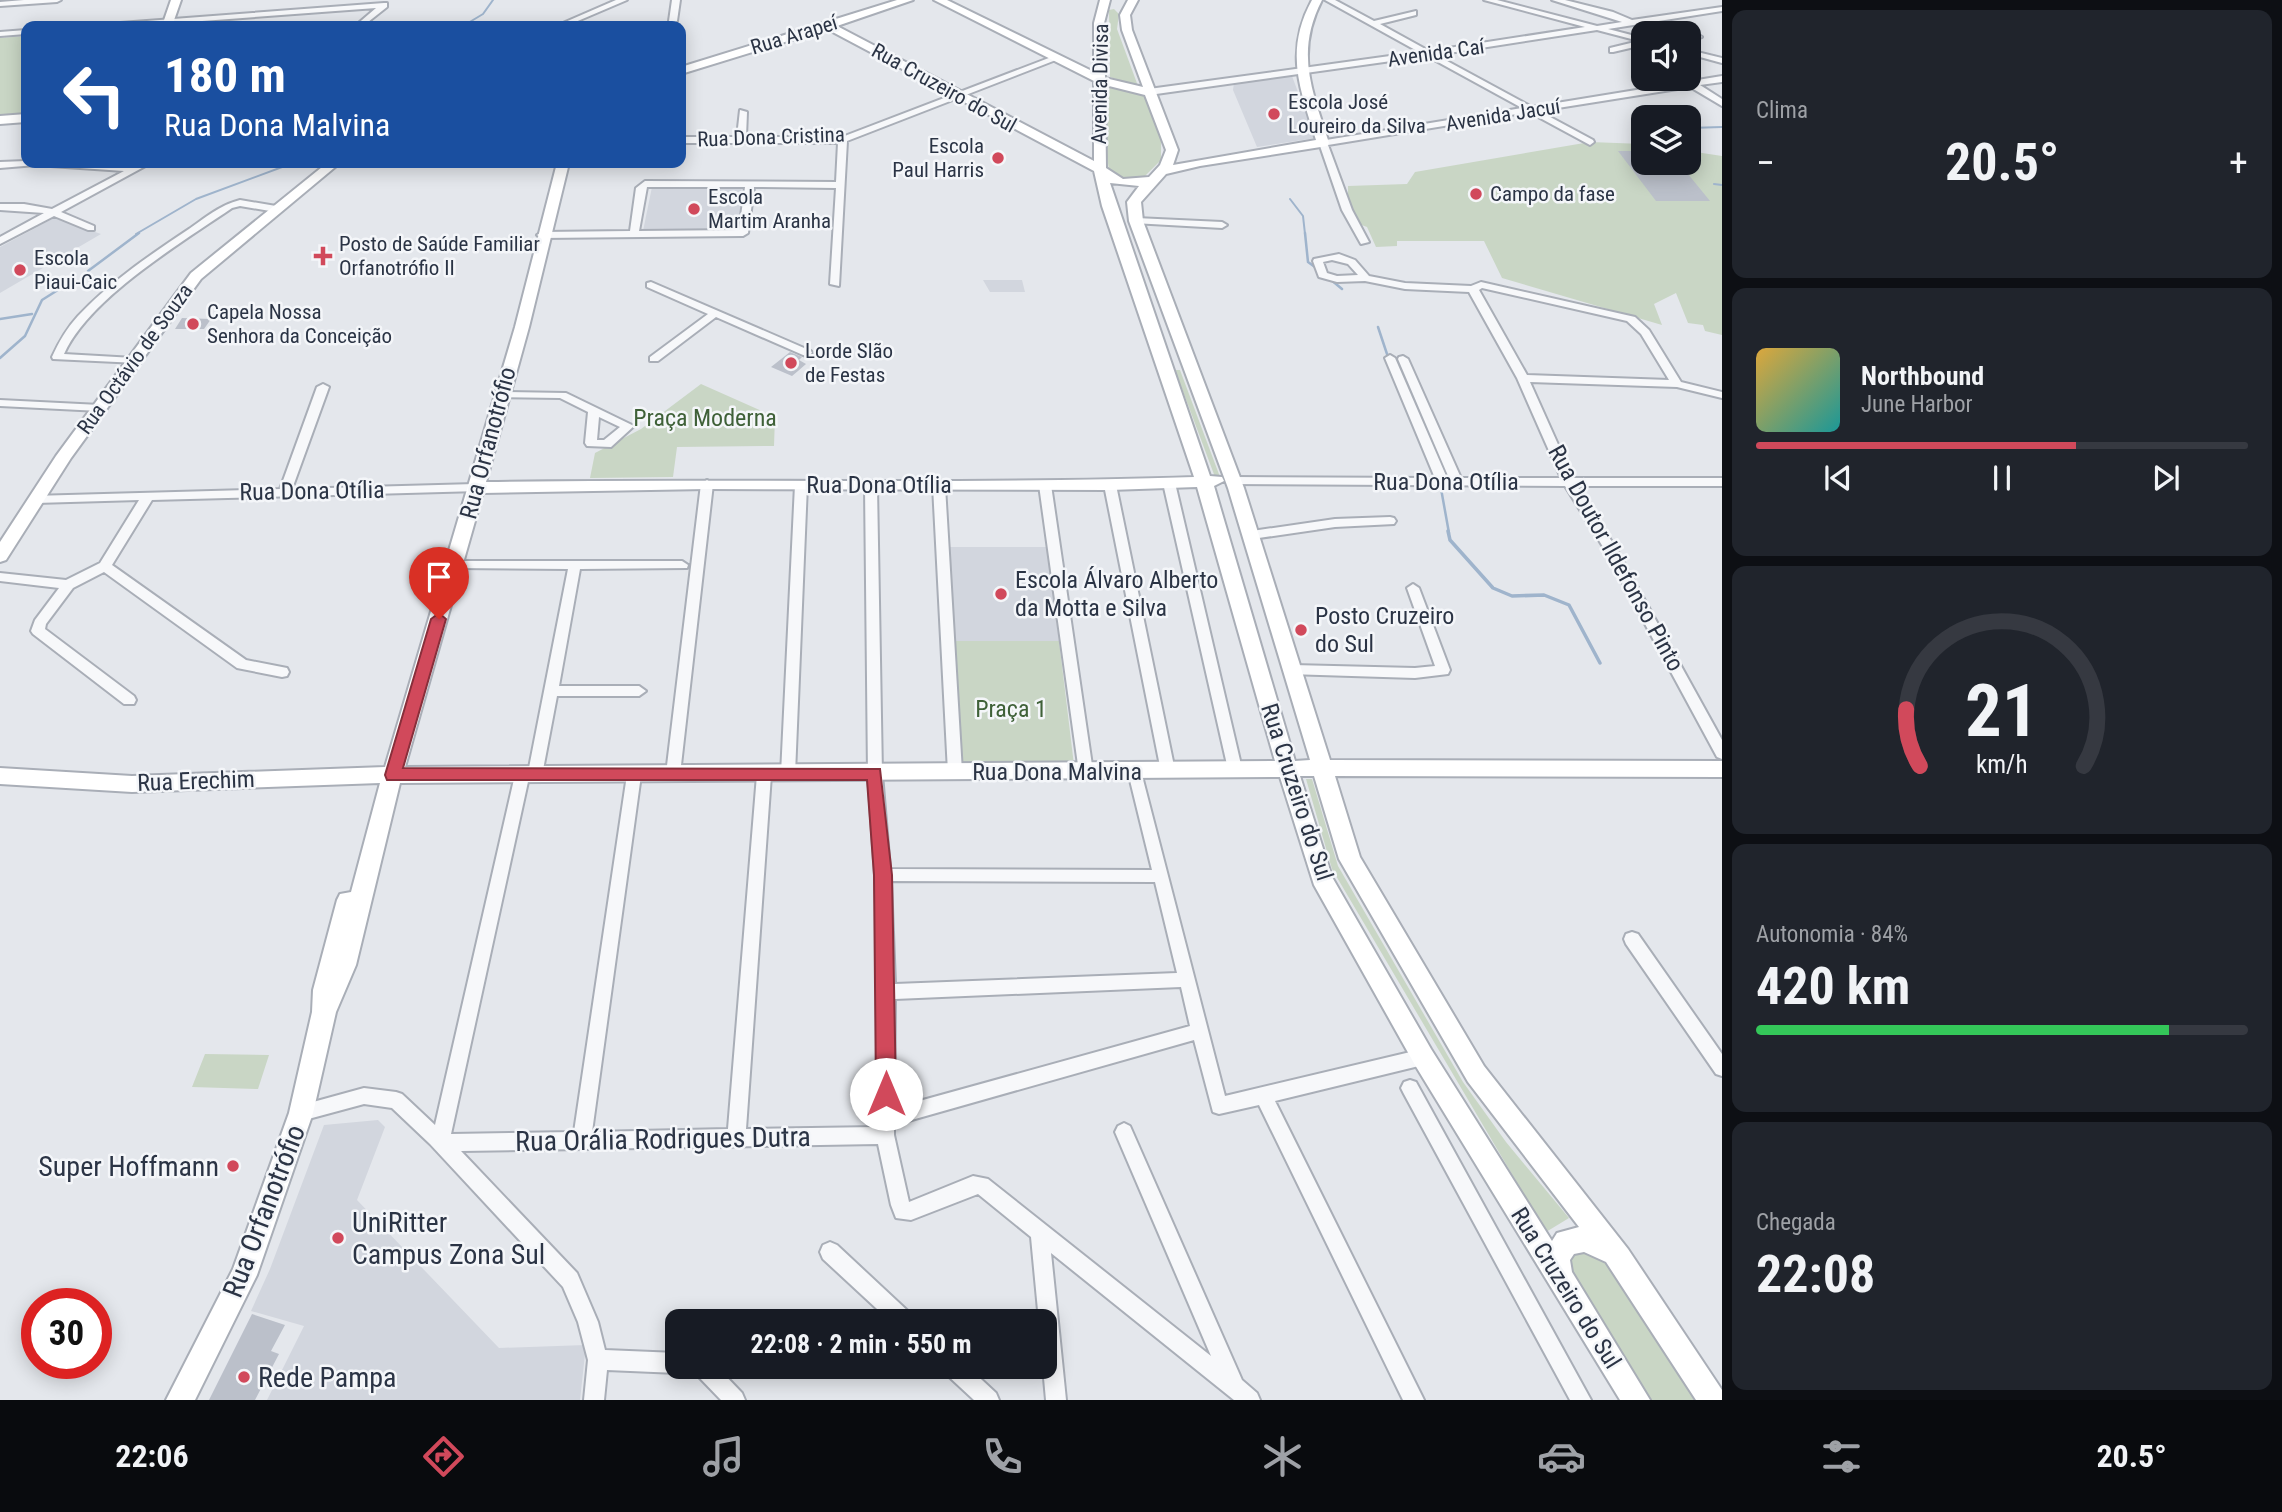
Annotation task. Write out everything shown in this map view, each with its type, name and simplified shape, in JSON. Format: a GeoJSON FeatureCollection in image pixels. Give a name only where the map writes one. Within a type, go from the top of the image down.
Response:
{"type":"FeatureCollection","features":[{"type":"Feature","properties":{"kind":"main road","name":"Rua Cruzeiro do Sul"},"geometry":{"type":"LineString","coordinates":[[1234,481],[1324,768]]}},
{"type":"Feature","properties":{"kind":"street"},"geometry":{"type":"LineString","coordinates":[[0,4],[57,0]]}},
{"type":"Feature","properties":{"kind":"street"},"geometry":{"type":"LineString","coordinates":[[168,21],[176,0]]}},
{"type":"Feature","properties":{"kind":"street"},"geometry":{"type":"LineString","coordinates":[[572,21],[623,0]]}},
{"type":"Feature","properties":{"kind":"street"},"geometry":{"type":"LineString","coordinates":[[673,21],[676,0]]}},
{"type":"Feature","properties":{"kind":"street","name":"Rua Arapeí"},"geometry":{"type":"LineString","coordinates":[[686,69],[908,0]]}},
{"type":"Feature","properties":{"kind":"street"},"geometry":{"type":"LineString","coordinates":[[940,0],[1101,79],[1149,92]]}},
{"type":"Feature","properties":{"kind":"street"},"geometry":{"type":"LineString","coordinates":[[1104,0],[1125,15]]}},
{"type":"Feature","properties":{"kind":"street","name":"Avenida Divisa"},"geometry":{"type":"LineString","coordinates":[[1100,169],[1099,23],[1104,0]]}},
{"type":"Feature","properties":{"kind":"street","name":"Avenida Divisa"},"geometry":{"type":"LineString","coordinates":[[1133,0],[1125,15],[1149,92],[1172,150]]}},
{"type":"Feature","properties":{"kind":"street"},"geometry":{"type":"LineString","coordinates":[[1317,0],[1299,39],[1301,72],[1340,190],[1364,242]]}},
{"type":"Feature","properties":{"kind":"street"},"geometry":{"type":"LineString","coordinates":[[1329,0],[1590,142]]}},
{"type":"Feature","properties":{"kind":"street"},"geometry":{"type":"LineString","coordinates":[[1488,0],[1631,37]]}},
{"type":"Feature","properties":{"kind":"street"},"geometry":{"type":"LineString","coordinates":[[1556,0],[1632,21]]}},
{"type":"Feature","properties":{"kind":"street"},"geometry":{"type":"LineString","coordinates":[[1593,0],[1610,14]]}},
{"type":"Feature","properties":{"kind":"street"},"geometry":{"type":"LineString","coordinates":[[198,21],[387,3]]}},
{"type":"Feature","properties":{"kind":"street"},"geometry":{"type":"LineString","coordinates":[[365,21],[387,3]]}},
{"type":"Feature","properties":{"kind":"street","name":"Avenida Caí"},"geometry":{"type":"LineString","coordinates":[[1642,21],[1722,9]]}},
{"type":"Feature","properties":{"kind":"street"},"geometry":{"type":"LineString","coordinates":[[1372,24],[1413,13]]}},
{"type":"Feature","properties":{"kind":"street","name":"Avenida Caí"},"geometry":{"type":"LineString","coordinates":[[1149,92],[1631,23]]}},
{"type":"Feature","properties":{"kind":"street","name":"Rua Cruzeiro do Sul"},"geometry":{"type":"LineString","coordinates":[[828,25],[1100,169],[1149,325],[1204,481],[1286,768],[1322,879],[1423,1057],[1636,1400]]}},
{"type":"Feature","properties":{"kind":"street"},"geometry":{"type":"LineString","coordinates":[[0,34],[21,32]]}},
{"type":"Feature","properties":{"kind":"street"},"geometry":{"type":"LineString","coordinates":[[1613,50],[1631,45]]}},
{"type":"Feature","properties":{"kind":"street"},"geometry":{"type":"LineString","coordinates":[[1701,55],[1722,61]]}},
{"type":"Feature","properties":{"kind":"street","name":"Rua Dona Cristina"},"geometry":{"type":"LineString","coordinates":[[686,140],[844,140],[1057,58]]}},
{"type":"Feature","properties":{"kind":"street"},"geometry":{"type":"LineString","coordinates":[[1073,66],[1091,65],[1099,60]]}},
{"type":"Feature","properties":{"kind":"street","name":"Avenida Jacuí"},"geometry":{"type":"LineString","coordinates":[[1701,82],[1722,79]]}},
{"type":"Feature","properties":{"kind":"street","name":"Avenida Jacuí"},"geometry":{"type":"LineString","coordinates":[[1164,172],[1200,162],[1650,91]]}},
{"type":"Feature","properties":{"kind":"street"},"geometry":{"type":"LineString","coordinates":[[1700,91],[1719,107]]}},
{"type":"Feature","properties":{"kind":"street"},"geometry":{"type":"LineString","coordinates":[[741,140],[743,112]]}},
{"type":"Feature","properties":{"kind":"street"},"geometry":{"type":"LineString","coordinates":[[1,124],[21,119]]}},
{"type":"Feature","properties":{"kind":"street"},"geometry":{"type":"LineString","coordinates":[[1,124],[21,126]]}},
{"type":"Feature","properties":{"kind":"street"},"geometry":{"type":"LineString","coordinates":[[835,284],[844,140]]}},
{"type":"Feature","properties":{"kind":"street"},"geometry":{"type":"LineString","coordinates":[[1060,150],[1083,153],[1099,145]]}},
{"type":"Feature","properties":{"kind":"street"},"geometry":{"type":"LineString","coordinates":[[1200,162],[1178,157],[1172,150],[1164,172],[1151,180],[1134,202],[1136,221],[1222,226]]}},
{"type":"Feature","properties":{"kind":"street"},"geometry":{"type":"LineString","coordinates":[[0,165],[21,164]]}},
{"type":"Feature","properties":{"kind":"street"},"geometry":{"type":"LineString","coordinates":[[120,168],[136,169]]}},
{"type":"Feature","properties":{"kind":"street","name":"Rua Octávio de Souza"},"geometry":{"type":"LineString","coordinates":[[0,556],[100,408],[197,276],[328,168]]}},
{"type":"Feature","properties":{"kind":"street","name":"Rua Orfanotrófio"},"geometry":{"type":"LineString","coordinates":[[180,1400],[244,1275],[301,1113],[324,1012],[345,965],[372,843],[455,564],[562,168]]}},
{"type":"Feature","properties":{"kind":"street"},"geometry":{"type":"LineString","coordinates":[[0,241],[136,169]]}},
{"type":"Feature","properties":{"kind":"street"},"geometry":{"type":"LineString","coordinates":[[1100,169],[1107,178],[1124,183],[1151,180]]}},
{"type":"Feature","properties":{"kind":"street"},"geometry":{"type":"LineString","coordinates":[[634,234],[641,188],[645,184],[840,185]]}},
{"type":"Feature","properties":{"kind":"street"},"geometry":{"type":"LineString","coordinates":[[542,236],[743,233],[750,184]]}},
{"type":"Feature","properties":{"kind":"street"},"geometry":{"type":"LineString","coordinates":[[134,361],[57,357],[80,321],[112,291],[229,206],[240,203],[276,209]]}},
{"type":"Feature","properties":{"kind":"street"},"geometry":{"type":"LineString","coordinates":[[0,207],[22,206],[54,212],[91,228]]}},
{"type":"Feature","properties":{"kind":"street","name":"Rua Cruzeiro do Sul"},"geometry":{"type":"LineString","coordinates":[[1136,221],[1234,481]]}},
{"type":"Feature","properties":{"kind":"street"},"geometry":{"type":"LineString","coordinates":[[1365,278],[1388,285],[1473,289],[1481,285],[1631,319],[1645,332],[1677,384]]}},
{"type":"Feature","properties":{"kind":"street"},"geometry":{"type":"LineString","coordinates":[[651,285],[807,353]]}},
{"type":"Feature","properties":{"kind":"street","name":"Rua Doutor Ildefonso Pinto"},"geometry":{"type":"LineString","coordinates":[[1473,289],[1523,379],[1569,482],[1611,550],[1722,753]]}},
{"type":"Feature","properties":{"kind":"street"},"geometry":{"type":"LineString","coordinates":[[654,359],[715,313]]}},
{"type":"Feature","properties":{"kind":"street"},"geometry":{"type":"LineString","coordinates":[[1390,358],[1443,482]]}},
{"type":"Feature","properties":{"kind":"street"},"geometry":{"type":"LineString","coordinates":[[1403,359],[1457,482]]}},
{"type":"Feature","properties":{"kind":"street"},"geometry":{"type":"LineString","coordinates":[[1523,379],[1677,384],[1722,395]]}},
{"type":"Feature","properties":{"kind":"street"},"geometry":{"type":"LineString","coordinates":[[285,492],[323,387]]}},
{"type":"Feature","properties":{"kind":"street"},"geometry":{"type":"LineString","coordinates":[[501,395],[562,395],[594,409]]}},
{"type":"Feature","properties":{"kind":"street"},"geometry":{"type":"LineString","coordinates":[[0,403],[100,408]]}},
{"type":"Feature","properties":{"kind":"street","name":"Rua Dona Otília"},"geometry":{"type":"LineString","coordinates":[[36,499],[707,484],[939,486],[1110,485],[1204,481],[1722,482]]}},
{"type":"Feature","properties":{"kind":"street"},"geometry":{"type":"LineString","coordinates":[[1169,482],[1235,769]]}},
{"type":"Feature","properties":{"kind":"street"},"geometry":{"type":"LineString","coordinates":[[673,774],[707,484]]}},
{"type":"Feature","properties":{"kind":"street"},"geometry":{"type":"LineString","coordinates":[[788,775],[802,485]]}},
{"type":"Feature","properties":{"kind":"street"},"geometry":{"type":"LineString","coordinates":[[1045,485],[1086,772]]}},
{"type":"Feature","properties":{"kind":"street"},"geometry":{"type":"LineString","coordinates":[[1110,485],[1168,771]]}},
{"type":"Feature","properties":{"kind":"street"},"geometry":{"type":"LineString","coordinates":[[871,486],[874,774],[883,875],[887,992],[885,1127],[904,1211],[911,1211],[973,1185],[981,1185],[1250,1400]]}},
{"type":"Feature","properties":{"kind":"street"},"geometry":{"type":"LineString","coordinates":[[939,486],[955,772]]}},
{"type":"Feature","properties":{"kind":"street"},"geometry":{"type":"LineString","coordinates":[[129,700],[38,631],[40,623],[68,585],[105,566],[148,496]]}},
{"type":"Feature","properties":{"kind":"street"},"geometry":{"type":"LineString","coordinates":[[1252,535],[1335,523],[1390,521]]}},
{"type":"Feature","properties":{"kind":"street"},"geometry":{"type":"LineString","coordinates":[[455,564],[682,565]]}},
{"type":"Feature","properties":{"kind":"street"},"geometry":{"type":"LineString","coordinates":[[440,1143],[529,775],[552,691],[575,564]]}},
{"type":"Feature","properties":{"kind":"street"},"geometry":{"type":"LineString","coordinates":[[105,566],[242,664],[282,672]]}},
{"type":"Feature","properties":{"kind":"street"},"geometry":{"type":"LineString","coordinates":[[0,577],[68,585]]}},
{"type":"Feature","properties":{"kind":"street"},"geometry":{"type":"LineString","coordinates":[[1293,670],[1415,673],[1443,670],[1413,588]]}},
{"type":"Feature","properties":{"kind":"street"},"geometry":{"type":"LineString","coordinates":[[552,691],[639,691]]}},
{"type":"Feature","properties":{"kind":"street","name":"Rua Dona Malvina"},"geometry":{"type":"LineString","coordinates":[[393,775],[788,775],[1286,768],[1722,769]]}},
{"type":"Feature","properties":{"kind":"street","name":"Rua Cruzeiro do Sul"},"geometry":{"type":"LineString","coordinates":[[1324,768],[1350,859],[1476,1074],[1619,1258],[1712,1400]]}},
{"type":"Feature","properties":{"kind":"street"},"geometry":{"type":"LineString","coordinates":[[1135,772],[1219,1107],[1423,1057]]}},
{"type":"Feature","properties":{"kind":"street","name":"Rua Erechim"},"geometry":{"type":"LineString","coordinates":[[0,776],[132,784],[393,775]]}},
{"type":"Feature","properties":{"kind":"street"},"geometry":{"type":"LineString","coordinates":[[582,1141],[634,775]]}},
{"type":"Feature","properties":{"kind":"street"},"geometry":{"type":"LineString","coordinates":[[736,1137],[764,775]]}},
{"type":"Feature","properties":{"kind":"street"},"geometry":{"type":"LineString","coordinates":[[883,875],[1161,876]]}},
{"type":"Feature","properties":{"kind":"street"},"geometry":{"type":"LineString","coordinates":[[1633,939],[1722,1068]]}},
{"type":"Feature","properties":{"kind":"street"},"geometry":{"type":"LineString","coordinates":[[887,992],[1186,980]]}},
{"type":"Feature","properties":{"kind":"street","name":"Rua Orália Rodrigues Dutra"},"geometry":{"type":"LineString","coordinates":[[440,1143],[736,1137],[885,1127],[1199,1031]]}},
{"type":"Feature","properties":{"kind":"street"},"geometry":{"type":"LineString","coordinates":[[1410,1088],[1581,1400]]}},
{"type":"Feature","properties":{"kind":"street"},"geometry":{"type":"LineString","coordinates":[[301,1113],[364,1096],[396,1100],[440,1143],[570,1280],[588,1322],[598,1360],[594,1400]]}},
{"type":"Feature","properties":{"kind":"street"},"geometry":{"type":"LineString","coordinates":[[1264,1096],[1414,1400]]}},
{"type":"Feature","properties":{"kind":"street"},"geometry":{"type":"LineString","coordinates":[[1124,1132],[1234,1387]]}},
{"type":"Feature","properties":{"kind":"street"},"geometry":{"type":"LineString","coordinates":[[1040,1233],[1056,1400]]}},
{"type":"Feature","properties":{"kind":"street"},"geometry":{"type":"LineString","coordinates":[[1560,1279],[1556,1268],[1559,1248],[1575,1239],[1597,1242],[1619,1258]]}},
{"type":"Feature","properties":{"kind":"street"},"geometry":{"type":"LineString","coordinates":[[830,1252],[891,1309]]}},
{"type":"Feature","properties":{"kind":"street"},"geometry":{"type":"LineString","coordinates":[[598,1360],[665,1363]]}},
{"type":"Feature","properties":{"kind":"street"},"geometry":{"type":"LineString","coordinates":[[715,1379],[735,1400]]}},
{"type":"Feature","properties":{"kind":"street"},"geometry":{"type":"LineString","coordinates":[[966,1379],[989,1400]]}},
{"type":"Feature","properties":{"kind":"shaded area","name":"Escola José Loureiro da Silva"},"geometry":{"type":"Polygon","coordinates":[[[1292,76],[1315,138],[1257,147],[1233,90],[1234,83],[1292,76]]]}},
{"type":"Feature","properties":{"kind":"shaded area","name":"Escola Martim Aranha"},"geometry":{"type":"Polygon","coordinates":[[[652,187],[742,187],[738,230],[643,231],[652,187]]]}},
{"type":"Feature","properties":{"kind":"shaded area","name":"Escola Piaui-Caic"},"geometry":{"type":"Polygon","coordinates":[[[54,218],[101,234],[0,293],[0,247],[54,218]]]}},
{"type":"Feature","properties":{"kind":"shaded area"},"geometry":{"type":"Polygon","coordinates":[[[983,280],[1022,280],[1025,292],[990,292],[983,280]]]}},
{"type":"Feature","properties":{"kind":"shaded area","name":"Escola Álvaro Alberto da Motta e Silva"},"geometry":{"type":"Polygon","coordinates":[[[947,547],[1047,547],[1059,641],[952,641],[947,547]]]}},
{"type":"Feature","properties":{"kind":"shaded area","name":"UniRitter Campus Zona Sul"},"geometry":{"type":"Polygon","coordinates":[[[378,1120],[385,1127],[357,1200],[499,1348],[586,1345],[580,1400],[267,1400],[304,1326],[251,1311],[270,1269],[324,1125],[378,1120]]]}},
{"type":"Feature","properties":{"kind":"green space"},"geometry":{"type":"Polygon","coordinates":[[[1114,9],[1119,14],[1117,29],[1138,86],[1110,77],[1109,10],[1114,9]]]}},
{"type":"Feature","properties":{"kind":"green space"},"geometry":{"type":"Polygon","coordinates":[[[21,36],[21,115],[0,117],[0,38],[21,36]]]}},
{"type":"Feature","properties":{"kind":"green space"},"geometry":{"type":"Polygon","coordinates":[[[1111,87],[1145,96],[1161,140],[1161,160],[1142,179],[1120,179],[1109,170],[1105,143],[1111,87]]]}},
{"type":"Feature","properties":{"kind":"green space"},"geometry":{"type":"Polygon","coordinates":[[[1590,142],[1631,144],[1631,175],[1701,175],[1701,153],[1722,156],[1722,335],[1705,331],[1703,325],[1688,323],[1676,293],[1654,304],[1662,325],[1502,278],[1484,241],[1397,241],[1397,246],[1376,247],[1367,227],[1359,224],[1348,197],[1348,186],[1407,184],[1415,172],[1590,142]]]}},
{"type":"Feature","properties":{"kind":"green space"},"geometry":{"type":"Polygon","coordinates":[[[1175,370],[1180,370],[1220,477],[1215,477],[1175,370]]]}},
{"type":"Feature","properties":{"kind":"green space","name":"Praça Moderna"},"geometry":{"type":"Polygon","coordinates":[[[701,384],[775,417],[774,446],[677,447],[673,477],[590,478],[595,453],[641,429],[701,384]]]}},
{"type":"Feature","properties":{"kind":"green space","name":"Praça 1"},"geometry":{"type":"Polygon","coordinates":[[[952,641],[1059,641],[1074,765],[958,765],[952,641]]]}},
{"type":"Feature","properties":{"kind":"green space"},"geometry":{"type":"Polygon","coordinates":[[[1306,779],[1312,779],[1338,866],[1463,1082],[1506,1142],[1569,1218],[1546,1232],[1332,869],[1306,779]]]}},
{"type":"Feature","properties":{"kind":"green space"},"geometry":{"type":"Polygon","coordinates":[[[205,1054],[269,1055],[258,1089],[192,1087],[205,1054]]]}},
{"type":"Feature","properties":{"kind":"green space"},"geometry":{"type":"Polygon","coordinates":[[[1594,1251],[1611,1266],[1696,1400],[1651,1400],[1569,1267],[1573,1252],[1594,1251]]]}},
{"type":"Feature","properties":{"kind":"building"},"geometry":{"type":"Polygon","coordinates":[[[1618,151],[1631,151],[1631,168],[1618,151]]]}},
{"type":"Feature","properties":{"kind":"building"},"geometry":{"type":"Polygon","coordinates":[[[1636,175],[1689,175],[1710,201],[1656,201],[1636,175]]]}},
{"type":"Feature","properties":{"kind":"building","name":"Capela Nossa Senhora da Conceição"},"geometry":{"type":"Polygon","coordinates":[[[182,318],[211,319],[204,329],[175,329],[182,318]]]}},
{"type":"Feature","properties":{"kind":"building","name":"Lorde Slão de Festas"},"geometry":{"type":"Polygon","coordinates":[[[790,352],[802,357],[799,360],[806,364],[792,376],[771,367],[790,352]]]}},
{"type":"Feature","properties":{"kind":"building","name":"Rede Pampa"},"geometry":{"type":"Polygon","coordinates":[[[252,1314],[285,1325],[271,1351],[279,1354],[255,1400],[209,1400],[252,1314]]]}},
{"type":"Feature","properties":{"kind":"waterway"},"geometry":{"type":"LineString","coordinates":[[471,21],[483,14],[493,0]]}},
{"type":"Feature","properties":{"kind":"waterway"},"geometry":{"type":"LineString","coordinates":[[1701,128],[1722,127]]}},
{"type":"Feature","properties":{"kind":"waterway"},"geometry":{"type":"LineString","coordinates":[[136,234],[196,199],[280,168]]}},
{"type":"Feature","properties":{"kind":"waterway"},"geometry":{"type":"LineString","coordinates":[[1714,184],[1722,185]]}},
{"type":"Feature","properties":{"kind":"waterway"},"geometry":{"type":"LineString","coordinates":[[1290,199],[1303,216],[1305,234]]}},
{"type":"Feature","properties":{"kind":"waterway"},"geometry":{"type":"LineString","coordinates":[[88,271],[139,233]]}},
{"type":"Feature","properties":{"kind":"waterway"},"geometry":{"type":"LineString","coordinates":[[1305,233],[1308,262],[1319,270]]}},
{"type":"Feature","properties":{"kind":"waterway"},"geometry":{"type":"LineString","coordinates":[[1330,279],[1342,289]]}},
{"type":"Feature","properties":{"kind":"waterway"},"geometry":{"type":"LineString","coordinates":[[0,358],[25,336],[42,300],[69,283]]}},
{"type":"Feature","properties":{"kind":"waterway"},"geometry":{"type":"LineString","coordinates":[[0,319],[32,314]]}},
{"type":"Feature","properties":{"kind":"waterway"},"geometry":{"type":"LineString","coordinates":[[1378,327],[1389,360]]}},
{"type":"Feature","properties":{"kind":"waterway"},"geometry":{"type":"LineString","coordinates":[[1440,483],[1449,533]]}},
{"type":"Feature","properties":{"kind":"waterway"},"geometry":{"type":"LineString","coordinates":[[1448,531],[1450,540],[1493,588],[1512,596],[1544,595],[1569,605],[1600,663]]}},
{"type":"Feature","properties":{"kind":"place","name":"Escola José Loureiro da Silva"},"geometry":{"type":"Point","coordinates":[1274,114]}},
{"type":"Feature","properties":{"kind":"place","name":"Escola Paul Harris"},"geometry":{"type":"Point","coordinates":[998,158]}},
{"type":"Feature","properties":{"kind":"place","name":"Campo da fase"},"geometry":{"type":"Point","coordinates":[1476,194]}},
{"type":"Feature","properties":{"kind":"place","name":"Escola Martim Aranha"},"geometry":{"type":"Point","coordinates":[694,209]}},
{"type":"Feature","properties":{"kind":"place","name":"Posto de Saúde Familiar Orfanotrófio II"},"geometry":{"type":"Point","coordinates":[323,256]}},
{"type":"Feature","properties":{"kind":"place","name":"Escola Piaui-Caic"},"geometry":{"type":"Point","coordinates":[20,270]}},
{"type":"Feature","properties":{"kind":"place","name":"Capela Nossa Senhora da Conceição"},"geometry":{"type":"Point","coordinates":[193,324]}},
{"type":"Feature","properties":{"kind":"place","name":"Lorde Slão de Festas"},"geometry":{"type":"Point","coordinates":[791,363]}},
{"type":"Feature","properties":{"kind":"place","name":"Escola Álvaro Alberto da Motta e Silva"},"geometry":{"type":"Point","coordinates":[1001,594]}},
{"type":"Feature","properties":{"kind":"place","name":"Posto Cruzeiro do Sul"},"geometry":{"type":"Point","coordinates":[1301,630]}},
{"type":"Feature","properties":{"kind":"place","name":"Super Hoffmann"},"geometry":{"type":"Point","coordinates":[233,1166]}},
{"type":"Feature","properties":{"kind":"place","name":"UniRitter Campus Zona Sul"},"geometry":{"type":"Point","coordinates":[338,1238]}},
{"type":"Feature","properties":{"kind":"place","name":"Rede Pampa"},"geometry":{"type":"Point","coordinates":[244,1377]}},
{"type":"Feature","properties":{"kind":"route"},"geometry":{"type":"LineString","coordinates":[[439,619],[393,775],[874,774],[883,875],[887,992],[886,1094]]}}]}
